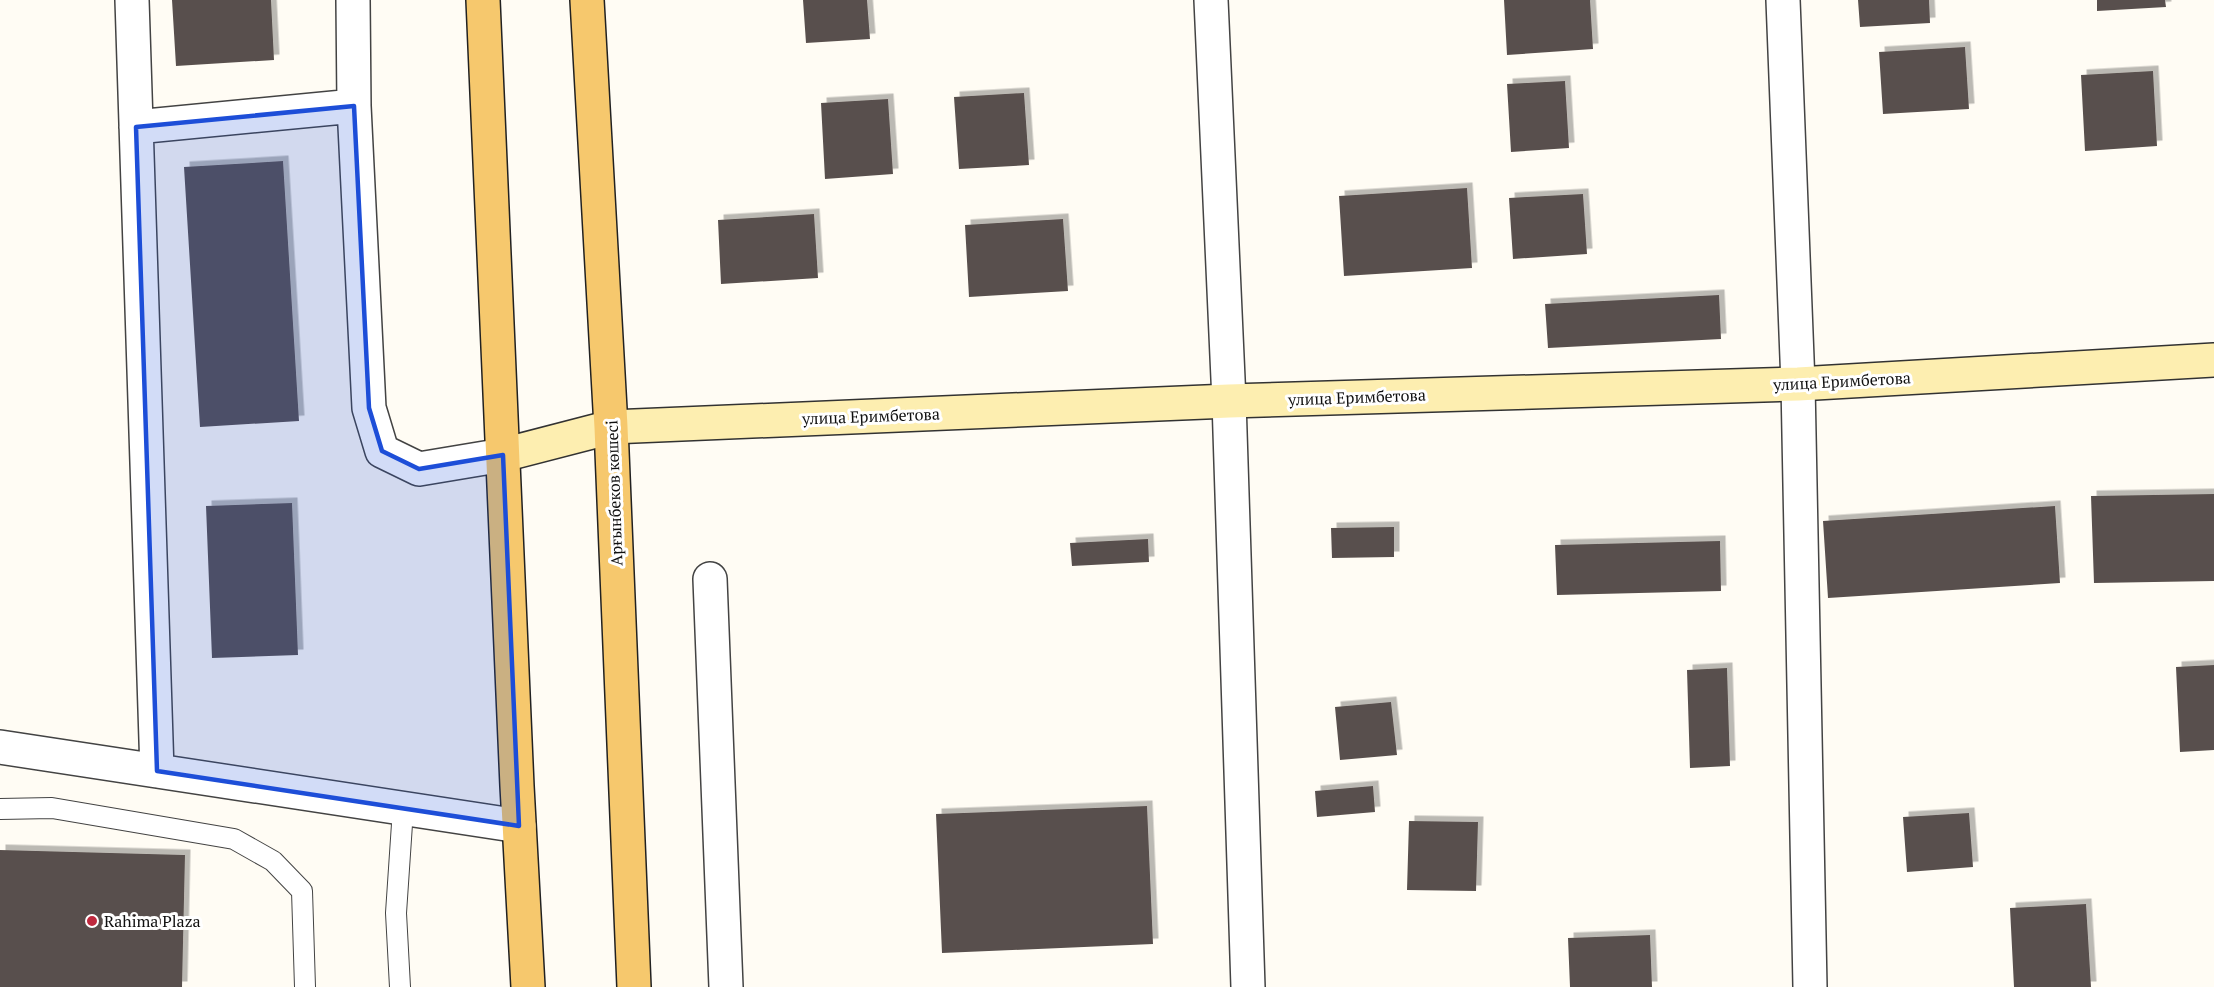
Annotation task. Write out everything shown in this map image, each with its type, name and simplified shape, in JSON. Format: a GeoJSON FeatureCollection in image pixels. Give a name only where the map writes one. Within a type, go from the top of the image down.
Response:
{"type":"FeatureCollection","features":[{"type":"Feature","properties":{"kind":"main road"},"geometry":{"type":"LineString","coordinates":[[483,0],[528,987]]}},
{"type":"Feature","properties":{"kind":"main road","name":"Арғынбеков көшесі"},"geometry":{"type":"LineString","coordinates":[[587,0],[611,427],[634,987]]}},
{"type":"Feature","properties":{"kind":"main road","name":"улица Еримбетова"},"geometry":{"type":"LineString","coordinates":[[503,455],[611,427],[1229,400],[1798,384],[2214,360]]}},
{"type":"Feature","properties":{"kind":"street"},"geometry":{"type":"LineString","coordinates":[[132,0],[157,771]]}},
{"type":"Feature","properties":{"kind":"street"},"geometry":{"type":"LineString","coordinates":[[353,0],[354,106],[369,408],[382,451],[419,469],[503,455]]}},
{"type":"Feature","properties":{"kind":"street"},"geometry":{"type":"LineString","coordinates":[[1211,0],[1229,400],[1248,987]]}},
{"type":"Feature","properties":{"kind":"street"},"geometry":{"type":"LineString","coordinates":[[1783,0],[1798,384],[1810,987]]}},
{"type":"Feature","properties":{"kind":"street"},"geometry":{"type":"LineString","coordinates":[[136,127],[354,106]]}},
{"type":"Feature","properties":{"kind":"street"},"geometry":{"type":"LineString","coordinates":[[710,579],[726,987]]}},
{"type":"Feature","properties":{"kind":"street"},"geometry":{"type":"LineString","coordinates":[[0,747],[519,826]]}},
{"type":"Feature","properties":{"kind":"lane"},"geometry":{"type":"LineString","coordinates":[[0,809],[52,808],[234,839],[273,861],[302,891],[305,987]]}},
{"type":"Feature","properties":{"kind":"lane"},"geometry":{"type":"LineString","coordinates":[[400,987],[396,913],[404,808]]}},
{"type":"Feature","properties":{"kind":"highlighted area"},"geometry":{"type":"Polygon","coordinates":[[[354,106],[369,408],[382,451],[419,469],[503,455],[519,826],[157,771],[136,127],[354,106]]]}},
{"type":"Feature","properties":{"kind":"building"},"geometry":{"type":"Polygon","coordinates":[[[172,0],[271,0],[274,60],[176,66],[172,0]]]}},
{"type":"Feature","properties":{"kind":"building"},"geometry":{"type":"Polygon","coordinates":[[[803,0],[867,0],[870,39],[806,43],[803,0]]]}},
{"type":"Feature","properties":{"kind":"building"},"geometry":{"type":"Polygon","coordinates":[[[1504,0],[1590,0],[1593,49],[1507,55],[1504,0]]]}},
{"type":"Feature","properties":{"kind":"building"},"geometry":{"type":"Polygon","coordinates":[[[1858,0],[1929,0],[1930,23],[1860,27],[1858,0]]]}},
{"type":"Feature","properties":{"kind":"building"},"geometry":{"type":"Polygon","coordinates":[[[2097,0],[2165,0],[2166,7],[2097,11],[2097,0]]]}},
{"type":"Feature","properties":{"kind":"building"},"geometry":{"type":"Polygon","coordinates":[[[1965,47],[1969,109],[1883,114],[1879,52],[1965,47]]]}},
{"type":"Feature","properties":{"kind":"building"},"geometry":{"type":"Polygon","coordinates":[[[2153,71],[2157,146],[2085,151],[2081,75],[2153,71]]]}},
{"type":"Feature","properties":{"kind":"building"},"geometry":{"type":"Polygon","coordinates":[[[1565,81],[1569,148],[1511,152],[1507,84],[1565,81]]]}},
{"type":"Feature","properties":{"kind":"building"},"geometry":{"type":"Polygon","coordinates":[[[1024,93],[1029,165],[959,169],[954,97],[1024,93]]]}},
{"type":"Feature","properties":{"kind":"building"},"geometry":{"type":"Polygon","coordinates":[[[888,99],[893,174],[825,179],[821,103],[888,99]]]}},
{"type":"Feature","properties":{"kind":"building"},"geometry":{"type":"Polygon","coordinates":[[[283,161],[299,421],[200,427],[184,167],[283,161]]]}},
{"type":"Feature","properties":{"kind":"building"},"geometry":{"type":"Polygon","coordinates":[[[1467,188],[1472,268],[1344,276],[1339,196],[1467,188]]]}},
{"type":"Feature","properties":{"kind":"building"},"geometry":{"type":"Polygon","coordinates":[[[1583,194],[1587,254],[1513,259],[1509,198],[1583,194]]]}},
{"type":"Feature","properties":{"kind":"building"},"geometry":{"type":"Polygon","coordinates":[[[814,214],[818,278],[721,284],[718,220],[814,214]]]}},
{"type":"Feature","properties":{"kind":"building"},"geometry":{"type":"Polygon","coordinates":[[[1063,219],[1068,291],[969,297],[965,225],[1063,219]]]}},
{"type":"Feature","properties":{"kind":"building"},"geometry":{"type":"Polygon","coordinates":[[[1719,295],[1721,339],[1548,348],[1545,304],[1719,295]]]}},
{"type":"Feature","properties":{"kind":"building"},"geometry":{"type":"Polygon","coordinates":[[[2214,494],[2214,581],[2094,583],[2091,496],[2214,494]]]}},
{"type":"Feature","properties":{"kind":"building"},"geometry":{"type":"Polygon","coordinates":[[[292,503],[298,655],[212,658],[206,506],[292,503]]]}},
{"type":"Feature","properties":{"kind":"building"},"geometry":{"type":"Polygon","coordinates":[[[2055,506],[2060,583],[1828,598],[1823,521],[2055,506]]]}},
{"type":"Feature","properties":{"kind":"building"},"geometry":{"type":"Polygon","coordinates":[[[1394,527],[1394,557],[1332,558],[1331,528],[1394,527]]]}},
{"type":"Feature","properties":{"kind":"building"},"geometry":{"type":"Polygon","coordinates":[[[1148,539],[1149,562],[1072,566],[1070,543],[1148,539]]]}},
{"type":"Feature","properties":{"kind":"building"},"geometry":{"type":"Polygon","coordinates":[[[1720,541],[1721,591],[1557,595],[1555,545],[1720,541]]]}},
{"type":"Feature","properties":{"kind":"building"},"geometry":{"type":"Polygon","coordinates":[[[2214,665],[2214,750],[2180,752],[2176,667],[2214,665]]]}},
{"type":"Feature","properties":{"kind":"building"},"geometry":{"type":"Polygon","coordinates":[[[1727,668],[1730,766],[1690,768],[1687,670],[1727,668]]]}},
{"type":"Feature","properties":{"kind":"building"},"geometry":{"type":"Polygon","coordinates":[[[1391,702],[1397,755],[1340,760],[1335,707],[1391,702]]]}},
{"type":"Feature","properties":{"kind":"building"},"geometry":{"type":"Polygon","coordinates":[[[1373,786],[1375,812],[1317,817],[1315,791],[1373,786]]]}},
{"type":"Feature","properties":{"kind":"building"},"geometry":{"type":"Polygon","coordinates":[[[1147,806],[1153,944],[942,953],[936,814],[1147,806]]]}},
{"type":"Feature","properties":{"kind":"building"},"geometry":{"type":"Polygon","coordinates":[[[1969,813],[1973,867],[1907,872],[1903,817],[1969,813]]]}},
{"type":"Feature","properties":{"kind":"building"},"geometry":{"type":"Polygon","coordinates":[[[1409,821],[1478,822],[1476,891],[1407,890],[1409,821]]]}},
{"type":"Feature","properties":{"kind":"building","name":"Rahima Plaza"},"geometry":{"type":"Polygon","coordinates":[[[0,850],[185,855],[182,987],[0,987],[0,850]]]}},
{"type":"Feature","properties":{"kind":"building"},"geometry":{"type":"Polygon","coordinates":[[[2086,904],[2091,987],[2014,987],[2010,908],[2086,904]]]}},
{"type":"Feature","properties":{"kind":"building"},"geometry":{"type":"Polygon","coordinates":[[[1650,935],[1652,987],[1570,987],[1568,938],[1650,935]]]}},
{"type":"Feature","properties":{"kind":"place","name":"Rahima Plaza"},"geometry":{"type":"Point","coordinates":[92,921]}}]}
